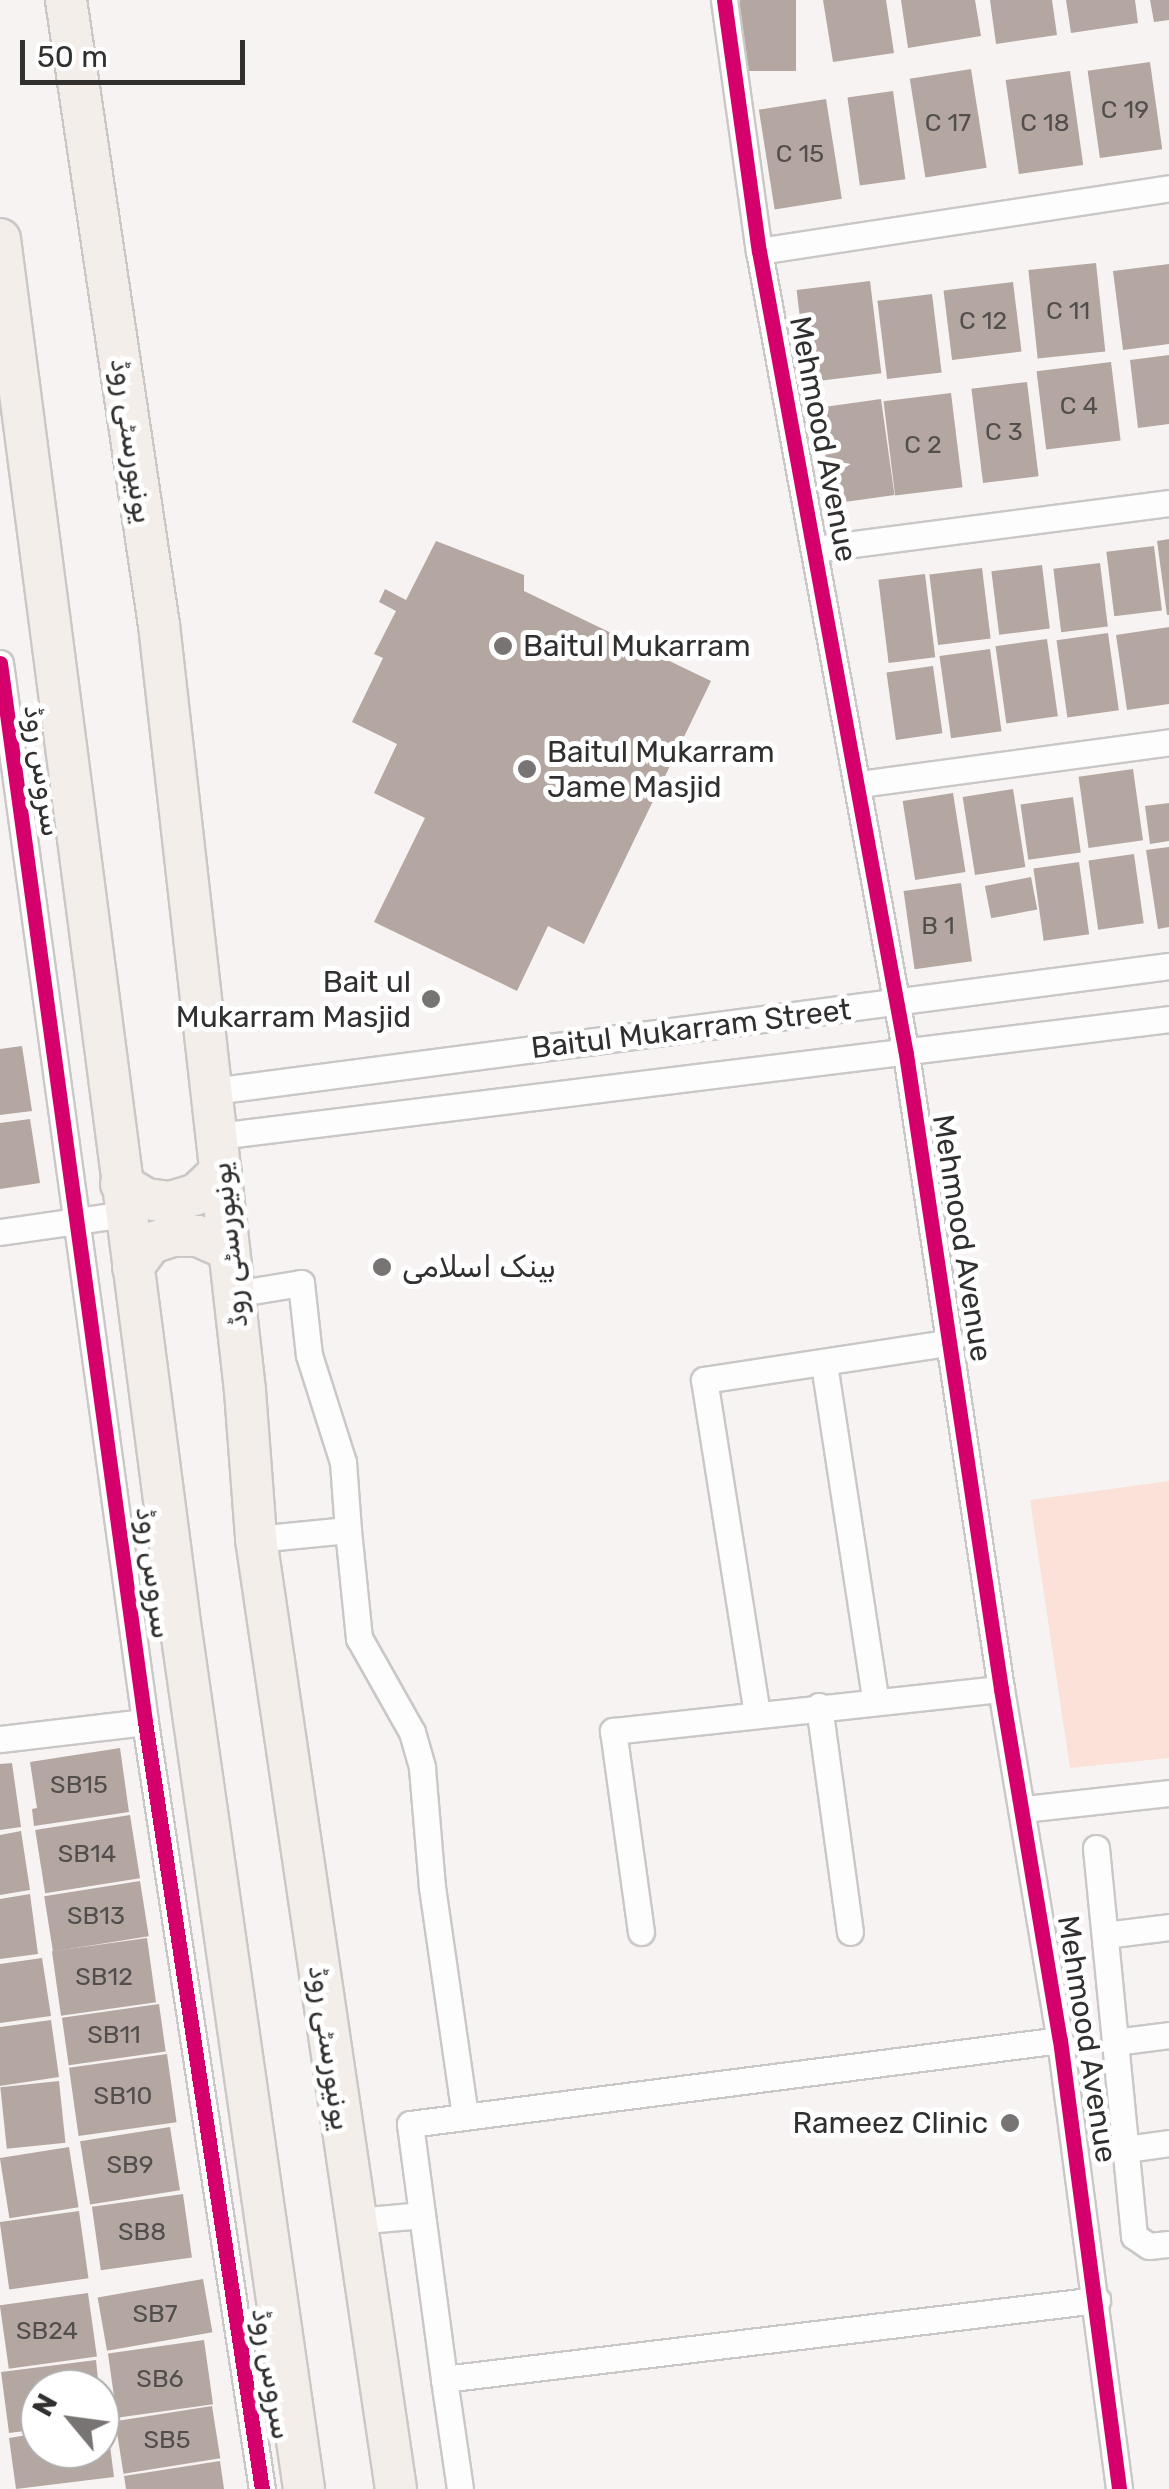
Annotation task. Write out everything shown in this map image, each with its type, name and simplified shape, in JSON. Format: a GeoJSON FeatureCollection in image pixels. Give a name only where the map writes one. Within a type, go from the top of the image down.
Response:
{"type":"FeatureCollection","features":[{"type":"Feature","properties":{"kind":"main road","name":"یونیورسٹی روڈ"},"geometry":{"type":"LineString","coordinates":[[66,0],[159,625],[220,1154],[256,1538],[396,2489]]}},
{"type":"Feature","properties":{"kind":"main road"},"geometry":{"type":"LineString","coordinates":[[0,239],[179,1616],[304,2489]]}},
{"type":"Feature","properties":{"kind":"main road"},"geometry":{"type":"LineString","coordinates":[[123,1199],[171,1202],[197,1194],[220,1154]]}},
{"type":"Feature","properties":{"kind":"main road"},"geometry":{"type":"LineString","coordinates":[[132,1268],[150,1243],[173,1236],[198,1236],[229,1250]]}},
{"type":"Feature","properties":{"kind":"street","name":"Mehmood Avenue"},"geometry":{"type":"LineString","coordinates":[[724,0],[760,250],[898,1002],[1001,1689],[1060,2040],[1098,2300],[1119,2489]]}},
{"type":"Feature","properties":{"kind":"street"},"geometry":{"type":"LineString","coordinates":[[760,250],[1169,188]]}},
{"type":"Feature","properties":{"kind":"street"},"geometry":{"type":"LineString","coordinates":[[816,549],[1169,504]]}},
{"type":"Feature","properties":{"kind":"street","name":"سروس روڈ"},"geometry":{"type":"LineString","coordinates":[[0,663],[145,1722],[262,2489]]}},
{"type":"Feature","properties":{"kind":"street"},"geometry":{"type":"LineString","coordinates":[[860,784],[1169,742]]}},
{"type":"Feature","properties":{"kind":"street","name":"Baitul Mukarram Street"},"geometry":{"type":"LineString","coordinates":[[213,1091],[1169,966]]}},
{"type":"Feature","properties":{"kind":"street","name":"Baitul Mukarram Street"},"geometry":{"type":"LineString","coordinates":[[220,1154],[1169,1019]]}},
{"type":"Feature","properties":{"kind":"street"},"geometry":{"type":"LineString","coordinates":[[0,1232],[79,1221],[123,1199]]}},
{"type":"Feature","properties":{"kind":"street"},"geometry":{"type":"LineString","coordinates":[[234,1294],[302,1283],[309,1355],[343,1462],[359,1638],[412,1732],[422,1768],[432,1887],[466,2117]]}},
{"type":"Feature","properties":{"kind":"street"},"geometry":{"type":"LineString","coordinates":[[757,1714],[704,1380],[951,1342]]}},
{"type":"Feature","properties":{"kind":"street"},"geometry":{"type":"LineString","coordinates":[[824,1364],[876,1702]]}},
{"type":"Feature","properties":{"kind":"street"},"geometry":{"type":"LineString","coordinates":[[256,1538],[348,1530]]}},
{"type":"Feature","properties":{"kind":"street"},"geometry":{"type":"LineString","coordinates":[[134,1624],[179,1616]]}},
{"type":"Feature","properties":{"kind":"street"},"geometry":{"type":"LineString","coordinates":[[641,1932],[613,1730],[1001,1689]]}},
{"type":"Feature","properties":{"kind":"street"},"geometry":{"type":"LineString","coordinates":[[820,1706],[850,1932]]}},
{"type":"Feature","properties":{"kind":"street"},"geometry":{"type":"LineString","coordinates":[[0,1739],[145,1722]]}},
{"type":"Feature","properties":{"kind":"street"},"geometry":{"type":"LineString","coordinates":[[1024,1810],[1169,1793]]}},
{"type":"Feature","properties":{"kind":"street"},"geometry":{"type":"LineString","coordinates":[[1096,1848],[1134,2236],[1149,2246],[1169,2244]]}},
{"type":"Feature","properties":{"kind":"street"},"geometry":{"type":"LineString","coordinates":[[1105,1935],[1169,1927]]}},
{"type":"Feature","properties":{"kind":"street"},"geometry":{"type":"LineString","coordinates":[[1115,2042],[1169,2035]]}},
{"type":"Feature","properties":{"kind":"street"},"geometry":{"type":"LineString","coordinates":[[460,2489],[410,2124],[1060,2040]]}},
{"type":"Feature","properties":{"kind":"street"},"geometry":{"type":"LineString","coordinates":[[1126,2149],[1169,2143]]}},
{"type":"Feature","properties":{"kind":"street"},"geometry":{"type":"LineString","coordinates":[[355,2221],[422,2215]]}},
{"type":"Feature","properties":{"kind":"street"},"geometry":{"type":"LineString","coordinates":[[444,2379],[1098,2300]]}},
{"type":"Feature","properties":{"kind":"shaded area"},"geometry":{"type":"Polygon","coordinates":[[[1169,1481],[1169,1758],[1070,1768],[1030,1500],[1169,1481]]]}},
{"type":"Feature","properties":{"kind":"building"},"geometry":{"type":"Polygon","coordinates":[[[740,0],[796,0],[796,71],[740,71],[740,0]]]}},
{"type":"Feature","properties":{"kind":"building"},"geometry":{"type":"Polygon","coordinates":[[[823,0],[886,0],[894,53],[833,62],[823,0]]]}},
{"type":"Feature","properties":{"kind":"building"},"geometry":{"type":"Polygon","coordinates":[[[901,0],[975,0],[981,36],[908,48],[901,0]]]}},
{"type":"Feature","properties":{"kind":"building"},"geometry":{"type":"Polygon","coordinates":[[[990,0],[1052,0],[1057,35],[996,44],[990,0]]]}},
{"type":"Feature","properties":{"kind":"building"},"geometry":{"type":"Polygon","coordinates":[[[1066,0],[1135,0],[1138,23],[1071,33],[1066,0]]]}},
{"type":"Feature","properties":{"kind":"building"},"geometry":{"type":"Polygon","coordinates":[[[1150,0],[1169,0],[1169,20],[1154,22],[1150,0]]]}},
{"type":"Feature","properties":{"kind":"building"},"geometry":{"type":"Polygon","coordinates":[[[1150,62],[1162,149],[1100,158],[1088,71],[1150,62]]]}},
{"type":"Feature","properties":{"kind":"building"},"geometry":{"type":"Polygon","coordinates":[[[971,69],[987,168],[925,177],[910,79],[971,69]]]}},
{"type":"Feature","properties":{"kind":"building"},"geometry":{"type":"Polygon","coordinates":[[[1070,71],[1083,165],[1019,174],[1006,80],[1070,71]]]}},
{"type":"Feature","properties":{"kind":"building"},"geometry":{"type":"Polygon","coordinates":[[[893,91],[905,179],[860,186],[847,97],[893,91]]]}},
{"type":"Feature","properties":{"kind":"building"},"geometry":{"type":"Polygon","coordinates":[[[826,99],[842,199],[775,209],[759,110],[826,99]]]}},
{"type":"Feature","properties":{"kind":"building"},"geometry":{"type":"Polygon","coordinates":[[[1096,263],[1105,352],[1038,359],[1028,270],[1096,263]]]}},
{"type":"Feature","properties":{"kind":"building"},"geometry":{"type":"Polygon","coordinates":[[[1169,264],[1169,344],[1123,350],[1113,271],[1169,264]]]}},
{"type":"Feature","properties":{"kind":"building"},"geometry":{"type":"Polygon","coordinates":[[[870,281],[881,373],[808,382],[797,290],[870,281]]]}},
{"type":"Feature","properties":{"kind":"building"},"geometry":{"type":"Polygon","coordinates":[[[1013,282],[1022,351],[952,360],[944,291],[1013,282]]]}},
{"type":"Feature","properties":{"kind":"building"},"geometry":{"type":"Polygon","coordinates":[[[932,294],[942,372],[887,379],[877,301],[932,294]]]}},
{"type":"Feature","properties":{"kind":"building"},"geometry":{"type":"Polygon","coordinates":[[[1169,355],[1169,424],[1138,428],[1130,360],[1169,355]]]}},
{"type":"Feature","properties":{"kind":"building"},"geometry":{"type":"Polygon","coordinates":[[[1111,362],[1121,440],[1046,450],[1037,371],[1111,362]]]}},
{"type":"Feature","properties":{"kind":"building"},"geometry":{"type":"Polygon","coordinates":[[[1027,382],[1039,476],[983,483],[971,389],[1027,382]]]}},
{"type":"Feature","properties":{"kind":"building"},"geometry":{"type":"Polygon","coordinates":[[[951,393],[963,487],[895,496],[884,401],[951,393]]]}},
{"type":"Feature","properties":{"kind":"building"},"geometry":{"type":"Polygon","coordinates":[[[881,399],[894,495],[832,504],[819,408],[881,399]]]}},
{"type":"Feature","properties":{"kind":"building"},"geometry":{"type":"Polygon","coordinates":[[[1169,539],[1169,615],[1167,615],[1157,541],[1169,539]]]}},
{"type":"Feature","properties":{"kind":"building","name":"Baitul Mukarram Jame Masjid"},"geometry":{"type":"Polygon","coordinates":[[[436,541],[524,575],[524,591],[711,681],[584,944],[548,926],[517,991],[374,922],[425,818],[374,793],[397,744],[352,722],[383,658],[374,654],[396,611],[379,602],[385,589],[406,600],[436,541]]]}},
{"type":"Feature","properties":{"kind":"building"},"geometry":{"type":"Polygon","coordinates":[[[1154,546],[1162,611],[1114,616],[1106,552],[1154,546]]]}},
{"type":"Feature","properties":{"kind":"building"},"geometry":{"type":"Polygon","coordinates":[[[1100,563],[1108,627],[1061,632],[1053,569],[1100,563]]]}},
{"type":"Feature","properties":{"kind":"building"},"geometry":{"type":"Polygon","coordinates":[[[1042,565],[1050,629],[999,635],[991,571],[1042,565]]]}},
{"type":"Feature","properties":{"kind":"building"},"geometry":{"type":"Polygon","coordinates":[[[982,568],[991,638],[938,645],[929,574],[982,568]]]}},
{"type":"Feature","properties":{"kind":"building"},"geometry":{"type":"Polygon","coordinates":[[[925,574],[935,657],[889,663],[878,580],[925,574]]]}},
{"type":"Feature","properties":{"kind":"building"},"geometry":{"type":"Polygon","coordinates":[[[1169,627],[1169,704],[1127,710],[1116,635],[1169,627]]]}},
{"type":"Feature","properties":{"kind":"building"},"geometry":{"type":"Polygon","coordinates":[[[1108,633],[1119,710],[1067,717],[1057,640],[1108,633]]]}},
{"type":"Feature","properties":{"kind":"building"},"geometry":{"type":"Polygon","coordinates":[[[1047,639],[1058,716],[1006,723],[996,646],[1047,639]]]}},
{"type":"Feature","properties":{"kind":"building"},"geometry":{"type":"Polygon","coordinates":[[[990,649],[1002,731],[951,738],[939,656],[990,649]]]}},
{"type":"Feature","properties":{"kind":"building"},"geometry":{"type":"Polygon","coordinates":[[[933,666],[942,733],[896,740],[886,673],[933,666]]]}},
{"type":"Feature","properties":{"kind":"building"},"geometry":{"type":"Polygon","coordinates":[[[1133,769],[1143,840],[1089,848],[1079,777],[1133,769]]]}},
{"type":"Feature","properties":{"kind":"building"},"geometry":{"type":"Polygon","coordinates":[[[1013,789],[1025,867],[975,875],[963,797],[1013,789]]]}},
{"type":"Feature","properties":{"kind":"building"},"geometry":{"type":"Polygon","coordinates":[[[953,793],[966,872],[915,880],[903,801],[953,793]]]}},
{"type":"Feature","properties":{"kind":"building"},"geometry":{"type":"Polygon","coordinates":[[[1073,797],[1081,852],[1028,860],[1021,804],[1073,797]]]}},
{"type":"Feature","properties":{"kind":"building"},"geometry":{"type":"Polygon","coordinates":[[[1169,803],[1169,841],[1150,844],[1145,806],[1169,803]]]}},
{"type":"Feature","properties":{"kind":"building"},"geometry":{"type":"Polygon","coordinates":[[[1169,847],[1169,927],[1158,929],[1146,850],[1169,847]]]}},
{"type":"Feature","properties":{"kind":"building"},"geometry":{"type":"Polygon","coordinates":[[[1134,854],[1144,923],[1098,930],[1088,860],[1134,854]]]}},
{"type":"Feature","properties":{"kind":"building"},"geometry":{"type":"Polygon","coordinates":[[[1079,862],[1089,934],[1044,941],[1033,868],[1079,862]]]}},
{"type":"Feature","properties":{"kind":"building"},"geometry":{"type":"Polygon","coordinates":[[[1031,877],[1037,909],[991,918],[985,886],[1031,877]]]}},
{"type":"Feature","properties":{"kind":"building"},"geometry":{"type":"Polygon","coordinates":[[[961,883],[972,961],[915,969],[904,891],[961,883]]]}},
{"type":"Feature","properties":{"kind":"building"},"geometry":{"type":"Polygon","coordinates":[[[22,1046],[32,1111],[0,1115],[0,1049],[22,1046]]]}},
{"type":"Feature","properties":{"kind":"building"},"geometry":{"type":"Polygon","coordinates":[[[30,1119],[40,1183],[0,1189],[0,1123],[30,1119]]]}},
{"type":"Feature","properties":{"kind":"building"},"geometry":{"type":"Polygon","coordinates":[[[120,1748],[129,1812],[34,1826],[32,1809],[37,1808],[30,1762],[120,1748]]]}},
{"type":"Feature","properties":{"kind":"building"},"geometry":{"type":"Polygon","coordinates":[[[12,1763],[21,1827],[0,1830],[0,1764],[12,1763]]]}},
{"type":"Feature","properties":{"kind":"building"},"geometry":{"type":"Polygon","coordinates":[[[130,1815],[140,1878],[45,1893],[35,1830],[130,1815]]]}},
{"type":"Feature","properties":{"kind":"building"},"geometry":{"type":"Polygon","coordinates":[[[21,1831],[30,1890],[0,1895],[0,1835],[21,1831]]]}},
{"type":"Feature","properties":{"kind":"building"},"geometry":{"type":"Polygon","coordinates":[[[140,1881],[149,1936],[53,1951],[44,1896],[140,1881]]]}},
{"type":"Feature","properties":{"kind":"building"},"geometry":{"type":"Polygon","coordinates":[[[30,1894],[38,1954],[0,1959],[0,1899],[30,1894]]]}},
{"type":"Feature","properties":{"kind":"building"},"geometry":{"type":"Polygon","coordinates":[[[147,1938],[156,2002],[61,2016],[52,1951],[147,1938]]]}},
{"type":"Feature","properties":{"kind":"building"},"geometry":{"type":"Polygon","coordinates":[[[42,1958],[51,2016],[0,2023],[0,1964],[42,1958]]]}},
{"type":"Feature","properties":{"kind":"building"},"geometry":{"type":"Polygon","coordinates":[[[159,2004],[166,2052],[69,2065],[62,2018],[159,2004]]]}},
{"type":"Feature","properties":{"kind":"building"},"geometry":{"type":"Polygon","coordinates":[[[51,2020],[59,2077],[0,2086],[0,2027],[51,2020]]]}},
{"type":"Feature","properties":{"kind":"building"},"geometry":{"type":"Polygon","coordinates":[[[167,2054],[177,2122],[79,2136],[69,2068],[167,2054]]]}},
{"type":"Feature","properties":{"kind":"building"},"geometry":{"type":"Polygon","coordinates":[[[59,2081],[65,2143],[7,2149],[0,2087],[59,2081]]]}},
{"type":"Feature","properties":{"kind":"building"},"geometry":{"type":"Polygon","coordinates":[[[170,2127],[180,2190],[90,2204],[80,2141],[170,2127]]]}},
{"type":"Feature","properties":{"kind":"building"},"geometry":{"type":"Polygon","coordinates":[[[69,2147],[79,2207],[9,2218],[0,2158],[69,2147]]]}},
{"type":"Feature","properties":{"kind":"building"},"geometry":{"type":"Polygon","coordinates":[[[183,2194],[192,2257],[101,2270],[92,2207],[183,2194]]]}},
{"type":"Feature","properties":{"kind":"building"},"geometry":{"type":"Polygon","coordinates":[[[79,2211],[88,2278],[9,2289],[0,2222],[79,2211]]]}},
{"type":"Feature","properties":{"kind":"building"},"geometry":{"type":"Polygon","coordinates":[[[203,2279],[212,2332],[107,2351],[98,2298],[203,2279]]]}},
{"type":"Feature","properties":{"kind":"building"},"geometry":{"type":"Polygon","coordinates":[[[88,2293],[97,2356],[9,2369],[0,2305],[88,2293]]]}},
{"type":"Feature","properties":{"kind":"building"},"geometry":{"type":"Polygon","coordinates":[[[204,2340],[213,2404],[120,2417],[120,2369],[110,2369],[108,2353],[204,2340]]]}},
{"type":"Feature","properties":{"kind":"building"},"geometry":{"type":"Polygon","coordinates":[[[96,2360],[97,2369],[25,2369],[96,2360]]]}},
{"type":"Feature","properties":{"kind":"building"},"geometry":{"type":"Polygon","coordinates":[[[20,2370],[20,2432],[9,2433],[1,2372],[20,2370]]]}},
{"type":"Feature","properties":{"kind":"building"},"geometry":{"type":"Polygon","coordinates":[[[212,2406],[220,2458],[123,2474],[120,2421],[212,2406]]]}},
{"type":"Feature","properties":{"kind":"building"},"geometry":{"type":"Polygon","coordinates":[[[20,2436],[20,2469],[113,2469],[114,2477],[16,2489],[9,2438],[20,2436]]]}},
{"type":"Feature","properties":{"kind":"building"},"geometry":{"type":"Polygon","coordinates":[[[220,2461],[224,2489],[126,2489],[124,2476],[220,2461]]]}},
{"type":"Feature","properties":{"kind":"cycle path"},"geometry":{"type":"LineString","coordinates":[[724,0],[759,251],[906,1054],[1001,1689],[1060,2040],[1119,2489]]}},
{"type":"Feature","properties":{"kind":"cycle path"},"geometry":{"type":"LineString","coordinates":[[0,663],[145,1722],[262,2489]]}},
{"type":"Feature","properties":{"kind":"place","name":"Baitul Mukarram"},"geometry":{"type":"Point","coordinates":[503,646]}},
{"type":"Feature","properties":{"kind":"place","name":"Baitul Mukarram Jame Masjid"},"geometry":{"type":"Point","coordinates":[527,769]}},
{"type":"Feature","properties":{"kind":"place","name":"Bait ul Mukarram Masjid"},"geometry":{"type":"Point","coordinates":[431,999]}},
{"type":"Feature","properties":{"kind":"place","name":"بینک اسلامی"},"geometry":{"type":"Point","coordinates":[382,1267]}},
{"type":"Feature","properties":{"kind":"place","name":"Rameez Clinic"},"geometry":{"type":"Point","coordinates":[1010,2123]}}]}
